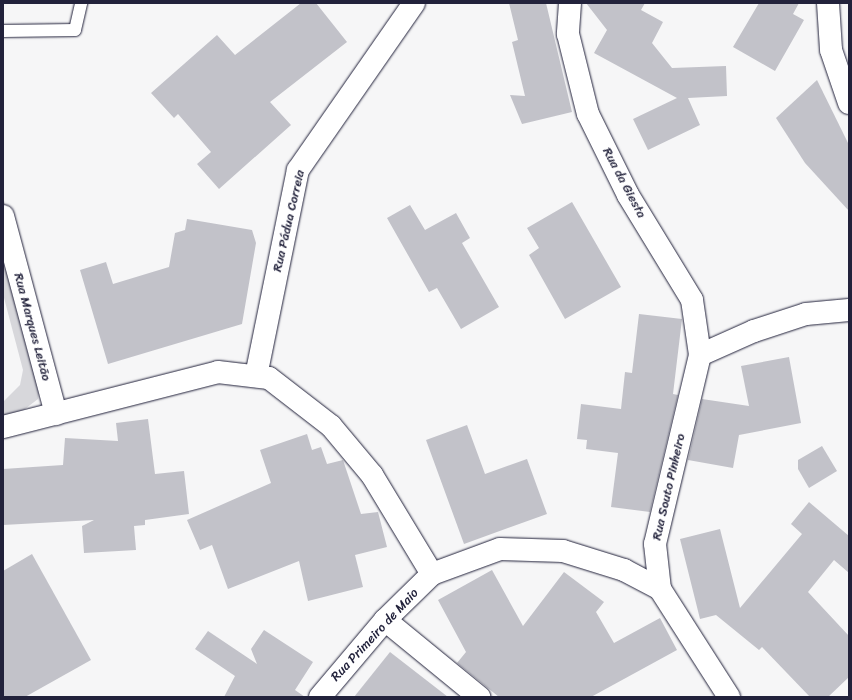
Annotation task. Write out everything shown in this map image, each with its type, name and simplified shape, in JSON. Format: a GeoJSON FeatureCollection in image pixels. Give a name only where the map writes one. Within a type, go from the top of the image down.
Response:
{"type":"FeatureCollection","features":[{"type":"Feature","properties":{"kind":"street","name":"Rua Pádua Correia"},"geometry":{"type":"LineString","coordinates":[[256,376],[298,170],[414,3]]}},
{"type":"Feature","properties":{"kind":"street","name":"Rua da Giesta"},"geometry":{"type":"LineString","coordinates":[[570,3],[568,34],[588,114],[628,195],[692,300],[700,354]]}},
{"type":"Feature","properties":{"kind":"street"},"geometry":{"type":"LineString","coordinates":[[828,3],[831,50],[849,104]]}},
{"type":"Feature","properties":{"kind":"street","name":"Rua Marques Leitão"},"geometry":{"type":"LineString","coordinates":[[3,216],[56,414]]}},
{"type":"Feature","properties":{"kind":"street"},"geometry":{"type":"LineString","coordinates":[[700,354],[754,331],[806,314],[849,310]]}},
{"type":"Feature","properties":{"kind":"street","name":"Rua Souto Pinheiro"},"geometry":{"type":"LineString","coordinates":[[700,354],[655,544],[660,589],[729,697]]}},
{"type":"Feature","properties":{"kind":"street"},"geometry":{"type":"LineString","coordinates":[[3,427],[218,372],[269,378],[331,426],[372,475],[432,574],[500,549],[563,551],[624,570],[660,589]]}},
{"type":"Feature","properties":{"kind":"street","name":"Rua Primeiro de Maio"},"geometry":{"type":"LineString","coordinates":[[320,697],[385,620],[432,574]]}},
{"type":"Feature","properties":{"kind":"street"},"geometry":{"type":"LineString","coordinates":[[385,620],[480,697]]}},
{"type":"Feature","properties":{"kind":"lane"},"geometry":{"type":"LineString","coordinates":[[3,31],[75,30],[81,3]]}},
{"type":"Feature","properties":{"kind":"shaded area"},"geometry":{"type":"Polygon","coordinates":[[[3,196],[39,338],[41,378],[38,399],[21,412],[3,418],[3,402],[20,385],[23,370],[3,294],[3,196]]]}},
{"type":"Feature","properties":{"kind":"building"},"geometry":{"type":"Polygon","coordinates":[[[301,3],[316,3],[347,42],[270,102],[291,125],[219,189],[197,164],[211,152],[178,114],[174,118],[151,93],[217,35],[235,55],[301,3]]]}},
{"type":"Feature","properties":{"kind":"building"},"geometry":{"type":"Polygon","coordinates":[[[509,3],[546,3],[572,112],[522,124],[510,95],[525,96],[512,42],[518,40],[509,3]]]}},
{"type":"Feature","properties":{"kind":"building"},"geometry":{"type":"Polygon","coordinates":[[[586,3],[645,3],[641,10],[663,22],[652,43],[672,68],[726,66],[727,96],[688,98],[700,125],[648,150],[633,119],[677,98],[594,53],[607,30],[586,3]]]}},
{"type":"Feature","properties":{"kind":"building"},"geometry":{"type":"Polygon","coordinates":[[[759,3],[799,3],[793,14],[804,20],[775,71],[733,47],[759,3]]]}},
{"type":"Feature","properties":{"kind":"building"},"geometry":{"type":"Polygon","coordinates":[[[817,80],[849,145],[849,211],[805,163],[776,118],[817,80]]]}},
{"type":"Feature","properties":{"kind":"building"},"geometry":{"type":"Polygon","coordinates":[[[572,202],[621,287],[565,319],[529,255],[539,248],[527,228],[572,202]]]}},
{"type":"Feature","properties":{"kind":"building"},"geometry":{"type":"Polygon","coordinates":[[[410,205],[425,230],[456,213],[470,238],[462,243],[499,307],[461,329],[437,288],[429,292],[387,218],[410,205]]]}},
{"type":"Feature","properties":{"kind":"building"},"geometry":{"type":"Polygon","coordinates":[[[187,219],[252,230],[256,243],[242,324],[108,364],[80,270],[106,262],[113,284],[169,267],[175,233],[185,230],[187,219]]]}},
{"type":"Feature","properties":{"kind":"building"},"geometry":{"type":"Polygon","coordinates":[[[639,314],[682,319],[673,394],[678,395],[650,512],[611,507],[618,453],[586,449],[587,440],[577,439],[581,404],[621,409],[625,372],[632,373],[639,314]]]}},
{"type":"Feature","properties":{"kind":"building"},"geometry":{"type":"Polygon","coordinates":[[[789,357],[801,423],[739,435],[733,468],[688,460],[702,399],[749,406],[741,366],[789,357]]]}},
{"type":"Feature","properties":{"kind":"building"},"geometry":{"type":"Polygon","coordinates":[[[148,419],[155,474],[184,471],[189,514],[145,520],[145,525],[134,526],[136,550],[84,553],[82,526],[94,520],[3,525],[3,469],[63,465],[65,438],[118,441],[116,423],[148,419]]]}},
{"type":"Feature","properties":{"kind":"building"},"geometry":{"type":"Polygon","coordinates":[[[467,425],[485,474],[527,459],[547,514],[464,544],[426,440],[467,425]]]}},
{"type":"Feature","properties":{"kind":"building"},"geometry":{"type":"Polygon","coordinates":[[[307,434],[312,450],[321,447],[327,464],[343,460],[361,514],[378,512],[387,547],[355,555],[363,587],[308,601],[299,561],[228,589],[212,545],[200,550],[187,520],[271,483],[260,450],[307,434]]]}},
{"type":"Feature","properties":{"kind":"building"},"geometry":{"type":"Polygon","coordinates":[[[822,446],[837,471],[809,488],[798,469],[798,460],[822,446]]]}},
{"type":"Feature","properties":{"kind":"building"},"geometry":{"type":"Polygon","coordinates":[[[809,502],[849,536],[849,573],[834,560],[808,592],[849,636],[849,677],[828,697],[810,697],[762,647],[759,650],[716,615],[700,619],[680,539],[720,529],[740,608],[802,534],[791,524],[809,502]]]}},
{"type":"Feature","properties":{"kind":"building"},"geometry":{"type":"Polygon","coordinates":[[[32,554],[91,660],[25,697],[3,697],[3,571],[32,554]]]}},
{"type":"Feature","properties":{"kind":"building"},"geometry":{"type":"Polygon","coordinates":[[[492,570],[523,626],[564,572],[604,602],[596,612],[614,643],[660,618],[677,650],[591,697],[499,697],[457,663],[466,652],[438,600],[492,570]]]}},
{"type":"Feature","properties":{"kind":"building"},"geometry":{"type":"Polygon","coordinates":[[[264,630],[313,662],[295,690],[305,697],[224,697],[235,676],[195,649],[208,631],[257,664],[251,649],[264,630]]]}},
{"type":"Feature","properties":{"kind":"building"},"geometry":{"type":"Polygon","coordinates":[[[390,652],[448,697],[354,697],[390,652]]]}}]}
